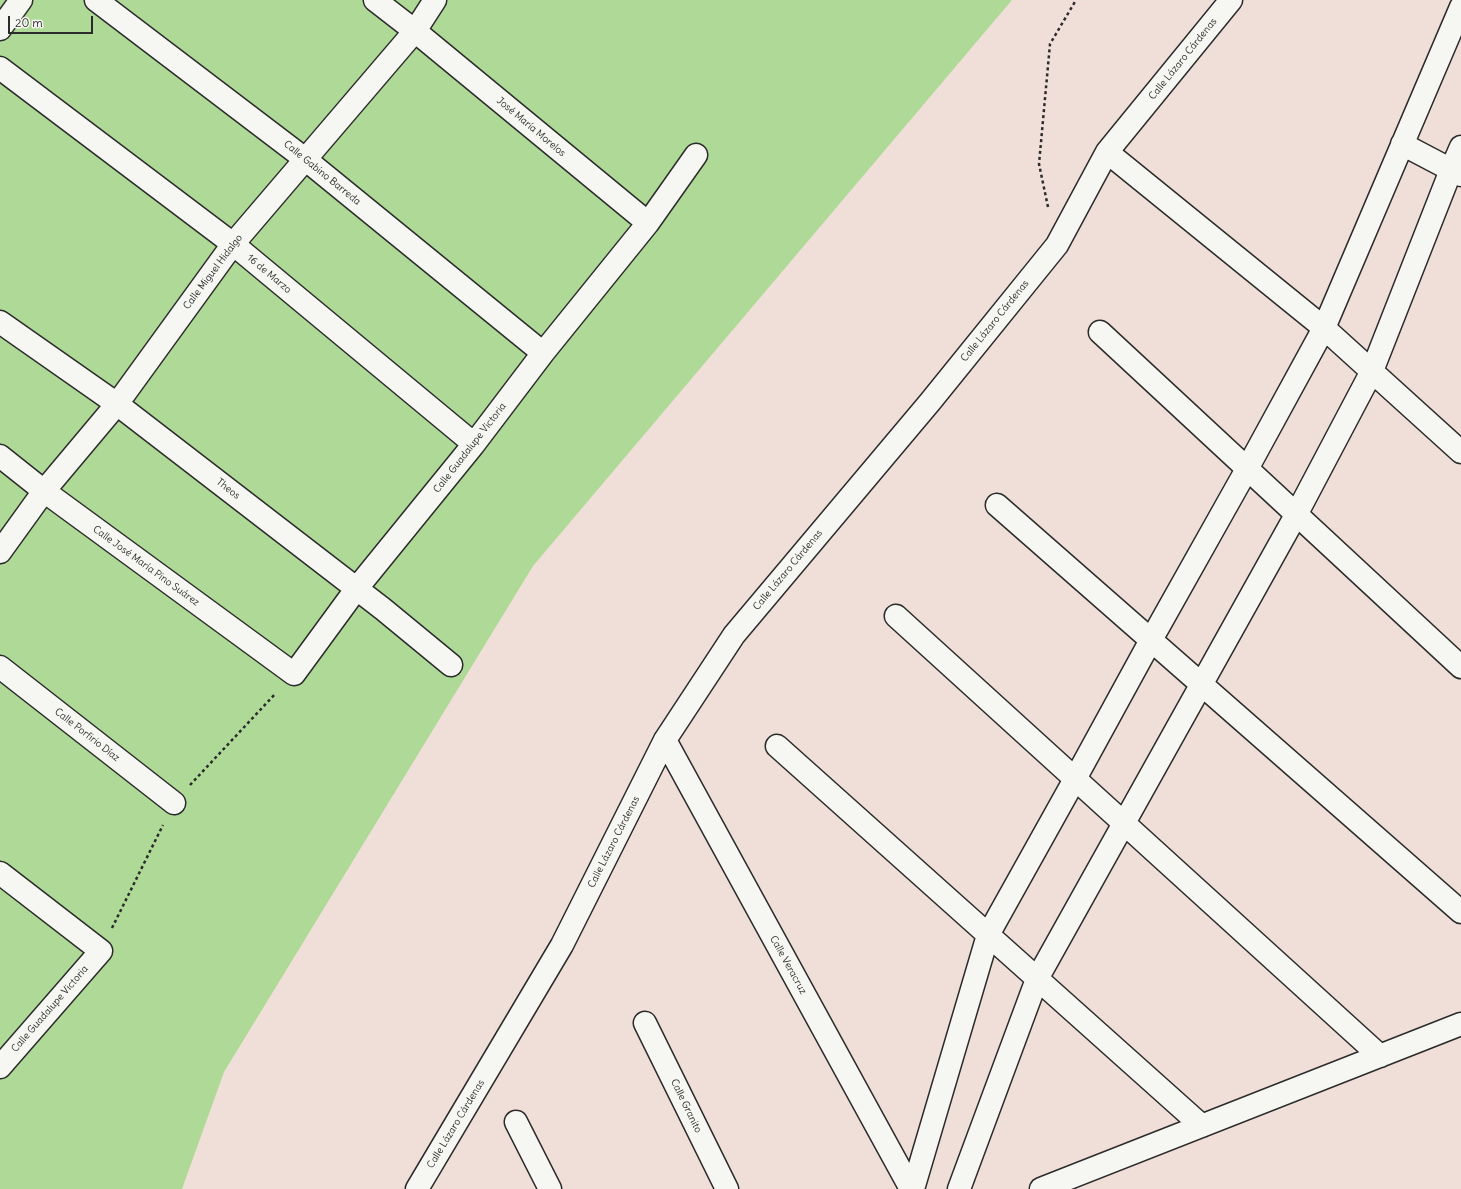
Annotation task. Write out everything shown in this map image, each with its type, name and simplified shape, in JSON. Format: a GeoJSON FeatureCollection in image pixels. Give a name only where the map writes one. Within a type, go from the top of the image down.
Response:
{"type":"FeatureCollection","features":[{"type":"Feature","properties":{"kind":"street"},"geometry":{"type":"LineString","coordinates":[[0,29],[21,0]]}},
{"type":"Feature","properties":{"kind":"street","name":"Calle Gabino Barreda"},"geometry":{"type":"LineString","coordinates":[[96,0],[305,159],[543,353]]}},
{"type":"Feature","properties":{"kind":"street","name":"José María Morelos"},"geometry":{"type":"LineString","coordinates":[[375,0],[415,31],[648,223]]}},
{"type":"Feature","properties":{"kind":"street","name":"Calle Miguel Hidalgo"},"geometry":{"type":"LineString","coordinates":[[0,552],[44,491],[117,404],[233,244],[415,31],[435,0]]}},
{"type":"Feature","properties":{"kind":"street","name":"Calle Lázaro Cárdenas"},"geometry":{"type":"LineString","coordinates":[[417,1189],[562,945],[665,740],[734,635],[930,402],[1057,245],[1107,152],[1231,0]]}},
{"type":"Feature","properties":{"kind":"street"},"geometry":{"type":"LineString","coordinates":[[912,1189],[988,935],[1324,328],[1461,6]]}},
{"type":"Feature","properties":{"kind":"street","name":"16 de Marzo"},"geometry":{"type":"LineString","coordinates":[[0,68],[233,244],[474,444]]}},
{"type":"Feature","properties":{"kind":"street"},"geometry":{"type":"LineString","coordinates":[[1402,144],[1456,172]]}},
{"type":"Feature","properties":{"kind":"street"},"geometry":{"type":"LineString","coordinates":[[959,1189],[1037,979],[1296,515],[1372,371],[1456,172],[1461,147]]}},
{"type":"Feature","properties":{"kind":"street"},"geometry":{"type":"LineString","coordinates":[[1107,152],[1324,328],[1461,452]]}},
{"type":"Feature","properties":{"kind":"street","name":"Calle Guadalupe Victoria"},"geometry":{"type":"LineString","coordinates":[[294,674],[357,588],[474,444],[543,353],[648,223],[696,155]]}},
{"type":"Feature","properties":{"kind":"street","name":"Theos"},"geometry":{"type":"LineString","coordinates":[[0,322],[117,404],[384,609],[451,665]]}},
{"type":"Feature","properties":{"kind":"street"},"geometry":{"type":"LineString","coordinates":[[1100,332],[1461,667]]}},
{"type":"Feature","properties":{"kind":"street","name":"Calle José María Pino Suárez"},"geometry":{"type":"LineString","coordinates":[[0,456],[44,491],[294,674]]}},
{"type":"Feature","properties":{"kind":"street"},"geometry":{"type":"LineString","coordinates":[[997,505],[1461,912]]}},
{"type":"Feature","properties":{"kind":"street"},"geometry":{"type":"LineString","coordinates":[[896,616],[1380,1056]]}},
{"type":"Feature","properties":{"kind":"street","name":"Calle Porfirio Díaz"},"geometry":{"type":"LineString","coordinates":[[0,667],[174,803]]}},
{"type":"Feature","properties":{"kind":"street","name":"Calle Veracruz"},"geometry":{"type":"LineString","coordinates":[[665,740],[912,1189]]}},
{"type":"Feature","properties":{"kind":"street"},"geometry":{"type":"LineString","coordinates":[[777,746],[1202,1126]]}},
{"type":"Feature","properties":{"kind":"street","name":"Calle Guadalupe Victoria"},"geometry":{"type":"LineString","coordinates":[[0,873],[101,951],[0,1067]]}},
{"type":"Feature","properties":{"kind":"street","name":"Calle Granito"},"geometry":{"type":"LineString","coordinates":[[645,1023],[727,1189]]}},
{"type":"Feature","properties":{"kind":"street"},"geometry":{"type":"LineString","coordinates":[[1041,1189],[1461,1024]]}},
{"type":"Feature","properties":{"kind":"street"},"geometry":{"type":"LineString","coordinates":[[516,1122],[550,1189]]}},
{"type":"Feature","properties":{"kind":"path"},"geometry":{"type":"LineString","coordinates":[[1057,245],[1039,164],[1050,44],[1076,0]]}},
{"type":"Feature","properties":{"kind":"green space"},"geometry":{"type":"Polygon","coordinates":[[[0,0],[1012,0],[533,566],[224,1072],[182,1189],[0,1189],[0,0]]]}}]}
